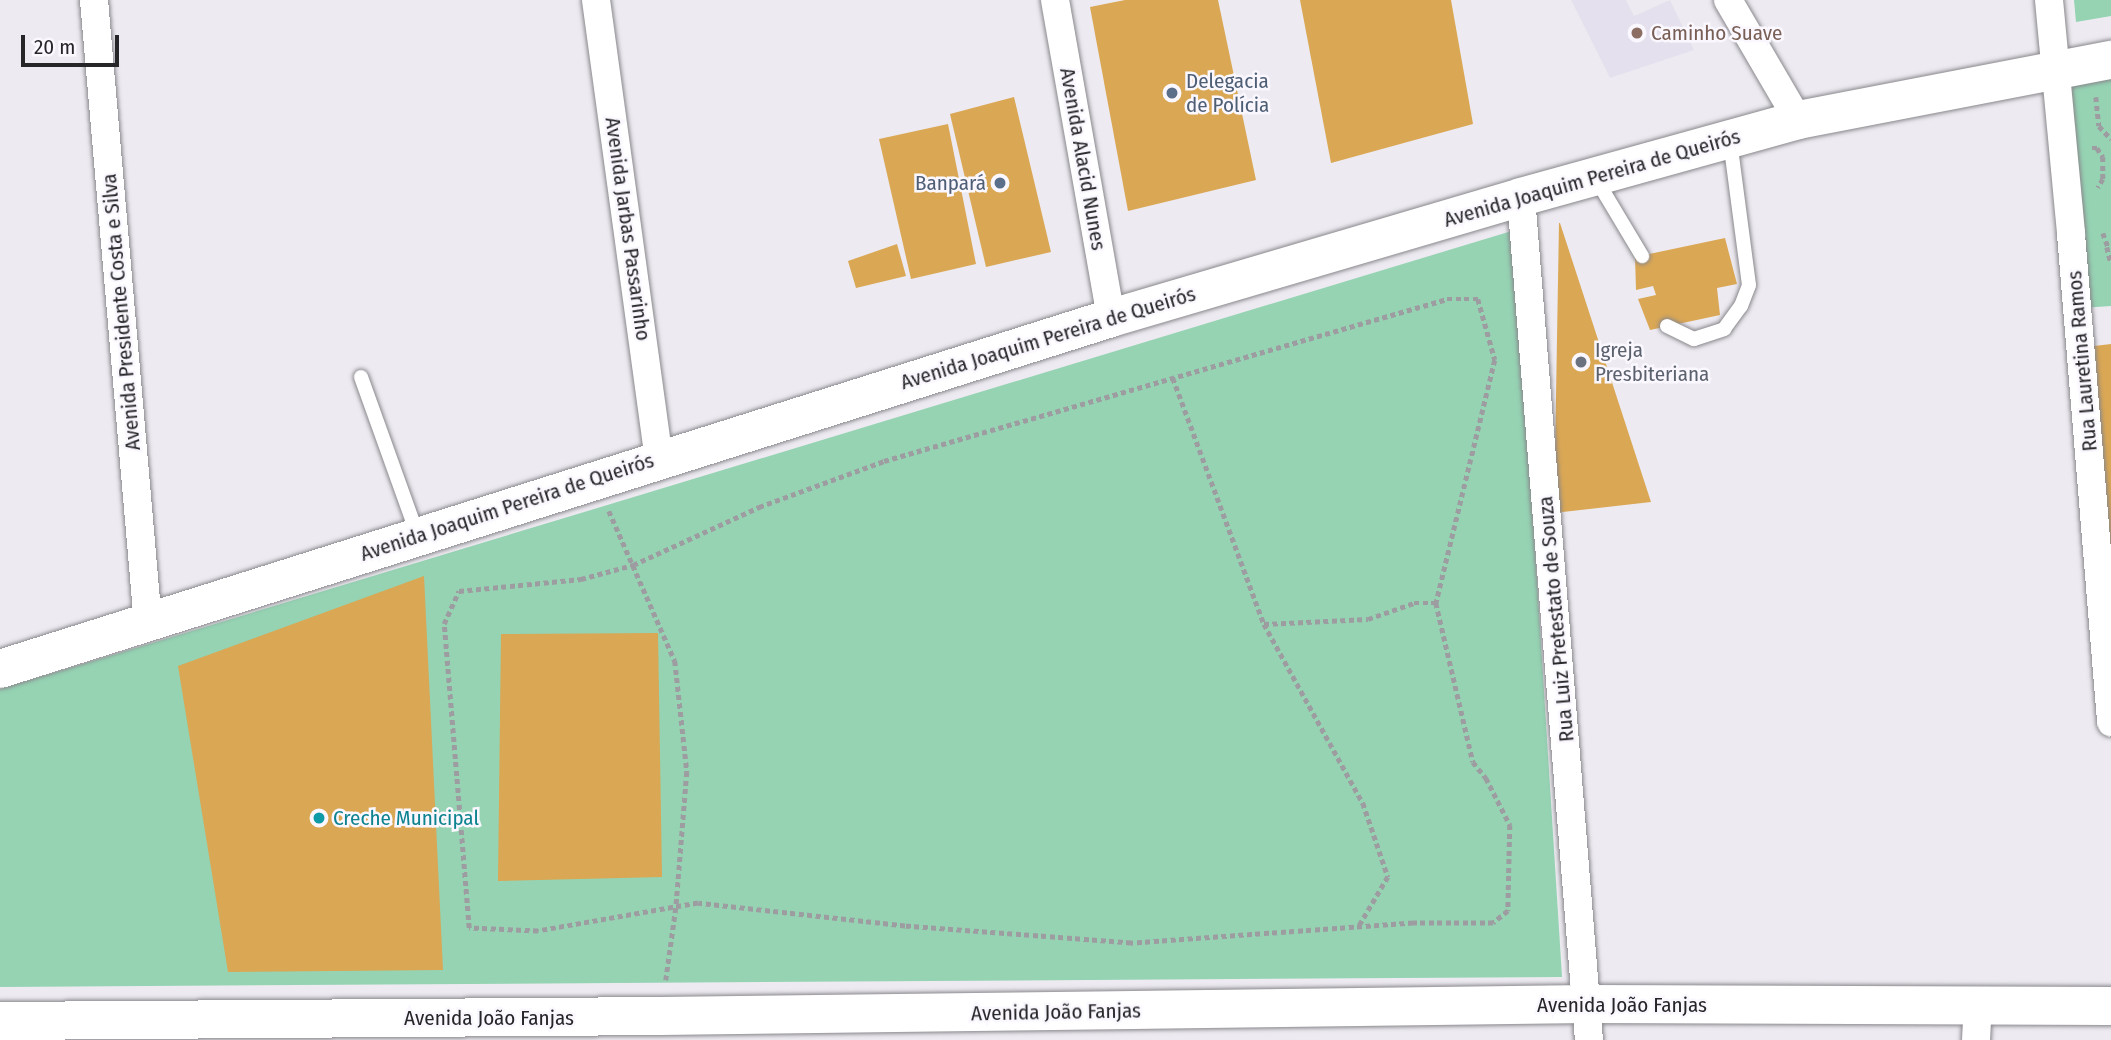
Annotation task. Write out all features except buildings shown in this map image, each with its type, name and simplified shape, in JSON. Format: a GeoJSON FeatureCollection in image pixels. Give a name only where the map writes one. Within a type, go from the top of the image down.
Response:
{"type":"FeatureCollection","features":[{"type":"Feature","properties":{"kind":"main road","name":"Avenida Joaquim Pereira de Queirós"},"geometry":{"type":"LineString","coordinates":[[0,669],[1111,318],[1521,197],[1798,120],[2085,65]]}},
{"type":"Feature","properties":{"kind":"main road","name":"Avenida João Fanjas"},"geometry":{"type":"LineString","coordinates":[[0,1021],[660,1016],[1977,1023],[2111,1006]]}},
{"type":"Feature","properties":{"kind":"street","name":"Avenida Presidente Costa e Silva"},"geometry":{"type":"LineString","coordinates":[[94,0],[148,624]]}},
{"type":"Feature","properties":{"kind":"street","name":"Avenida Jarbas Passarinho"},"geometry":{"type":"LineString","coordinates":[[596,0],[659,459]]}},
{"type":"Feature","properties":{"kind":"street","name":"Avenida Alacid Nunes"},"geometry":{"type":"LineString","coordinates":[[1055,0],[1111,318]]}},
{"type":"Feature","properties":{"kind":"street"},"geometry":{"type":"LineString","coordinates":[[1728,0],[1798,120]]}},
{"type":"Feature","properties":{"kind":"street","name":"Rua Lauretina Ramos"},"geometry":{"type":"LineString","coordinates":[[2049,0],[2085,65],[2071,234],[2111,722]]}},
{"type":"Feature","properties":{"kind":"street","name":"Rua Luiz Pretestato de Souza"},"geometry":{"type":"LineString","coordinates":[[1521,197],[1588,1022]]}},
{"type":"Feature","properties":{"kind":"lane"},"geometry":{"type":"LineString","coordinates":[[1667,326],[1695,339],[1724,329],[1741,306],[1749,285],[1730,139]]}},
{"type":"Feature","properties":{"kind":"lane"},"geometry":{"type":"LineString","coordinates":[[1594,177],[1642,256]]}},
{"type":"Feature","properties":{"kind":"lane"},"geometry":{"type":"LineString","coordinates":[[361,377],[418,536]]}},
{"type":"Feature","properties":{"kind":"path"},"geometry":{"type":"LineString","coordinates":[[2085,65],[2099,126],[2111,139]]}},
{"type":"Feature","properties":{"kind":"path"},"geometry":{"type":"LineString","coordinates":[[1447,299],[1478,299],[1495,360],[1436,603],[1473,762],[1486,778],[1510,825],[1508,911],[1493,923],[1358,926],[1131,943],[905,926],[698,903],[538,931],[469,928],[444,624],[459,591],[581,579],[633,565],[760,507],[884,461],[1173,378],[1447,299]]}},
{"type":"Feature","properties":{"kind":"path"},"geometry":{"type":"LineString","coordinates":[[1173,378],[1264,624],[1363,803],[1388,877],[1358,926]]}},
{"type":"Feature","properties":{"kind":"path"},"geometry":{"type":"LineString","coordinates":[[596,481],[676,661],[687,772],[676,908],[660,1016]]}},
{"type":"Feature","properties":{"kind":"path"},"geometry":{"type":"LineString","coordinates":[[1264,624],[1368,619],[1414,603],[1436,603]]}},
{"type":"Feature","properties":{"kind":"shaded area","name":"Caminho Suave"},"geometry":{"type":"Polygon","coordinates":[[[1571,0],[1626,0],[1634,16],[1670,0],[1694,50],[1610,78],[1571,0]]]}},
{"type":"Feature","properties":{"kind":"green space"},"geometry":{"type":"Polygon","coordinates":[[[2074,0],[2111,0],[2111,16],[2076,22],[2074,0]]]}},
{"type":"Feature","properties":{"kind":"green space"},"geometry":{"type":"Polygon","coordinates":[[[2111,72],[2111,306],[2082,308],[2058,81],[2111,72]]]}},
{"type":"Feature","properties":{"kind":"green space"},"geometry":{"type":"Polygon","coordinates":[[[1515,230],[1562,977],[0,987],[0,689],[1515,230]]]}},
{"type":"Feature","properties":{"kind":"place","name":"Caminho Suave"},"geometry":{"type":"Point","coordinates":[1637,33]}},
{"type":"Feature","properties":{"kind":"place","name":"Delegacia de Polícia"},"geometry":{"type":"Point","coordinates":[1172,93]}},
{"type":"Feature","properties":{"kind":"place","name":"Banpará"},"geometry":{"type":"Point","coordinates":[1000,183]}},
{"type":"Feature","properties":{"kind":"place","name":"Igreja Presbiteriana"},"geometry":{"type":"Point","coordinates":[1581,362]}},
{"type":"Feature","properties":{"kind":"place","name":"Creche Municipal"},"geometry":{"type":"Point","coordinates":[319,818]}}]}
